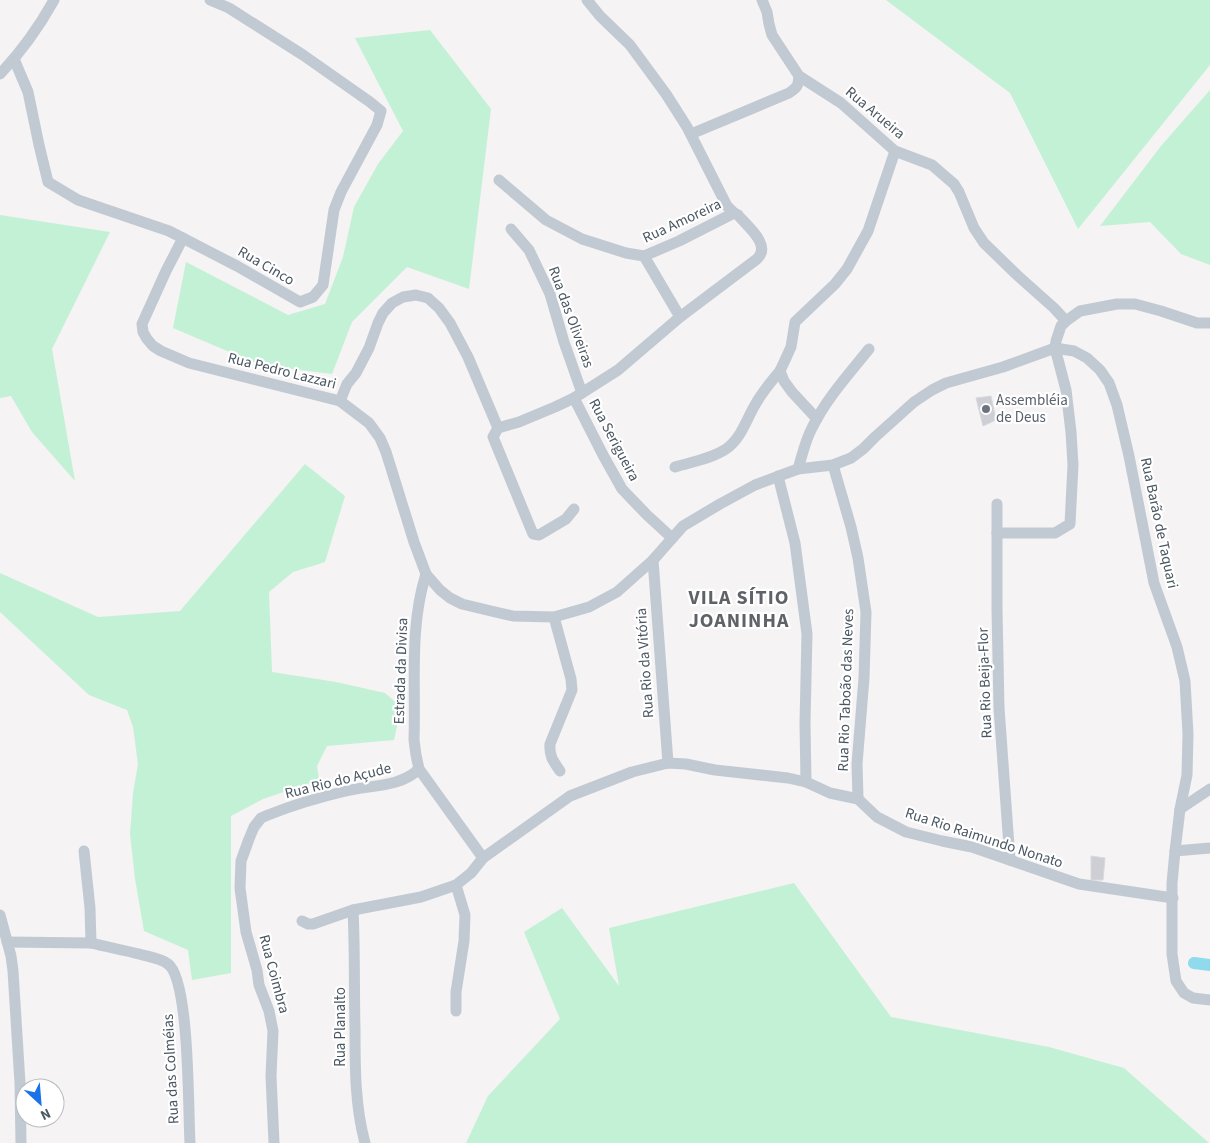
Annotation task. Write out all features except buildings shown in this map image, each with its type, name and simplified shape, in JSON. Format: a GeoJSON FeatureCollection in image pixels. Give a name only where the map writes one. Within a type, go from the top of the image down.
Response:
{"type":"FeatureCollection","features":[{"type":"Feature","properties":{"kind":"street"},"geometry":{"type":"LineString","coordinates":[[0,74],[32,35],[54,0]]}},
{"type":"Feature","properties":{"kind":"street","name":"Rua Cinco"},"geometry":{"type":"LineString","coordinates":[[14,59],[28,92],[48,182],[78,200],[169,231],[184,238],[300,302],[313,297],[323,285],[334,210],[341,192],[377,125],[381,111],[303,55],[229,8],[210,0]]}},
{"type":"Feature","properties":{"kind":"street"},"geometry":{"type":"LineString","coordinates":[[574,509],[566,519],[539,535],[533,534],[493,437],[498,428],[519,422],[555,407],[618,370],[680,317],[761,256],[763,250],[760,241],[738,215],[734,214],[727,206],[691,134],[666,94],[630,45],[600,16],[587,0]]}},
{"type":"Feature","properties":{"kind":"street","name":"Rua Arueira"},"geometry":{"type":"LineString","coordinates":[[762,0],[767,12],[772,35],[799,76],[842,103],[895,150],[932,165],[954,184],[974,228],[984,243],[1066,321]]}},
{"type":"Feature","properties":{"kind":"street"},"geometry":{"type":"LineString","coordinates":[[691,134],[789,93],[798,85],[799,76]]}},
{"type":"Feature","properties":{"kind":"street"},"geometry":{"type":"LineString","coordinates":[[675,467],[713,456],[726,449],[736,439],[745,426],[755,405],[780,371],[791,347],[795,322],[835,284],[847,269],[868,232],[895,150]]}},
{"type":"Feature","properties":{"kind":"street"},"geometry":{"type":"LineString","coordinates":[[499,180],[546,220],[582,238],[626,254],[644,256],[680,317]]}},
{"type":"Feature","properties":{"kind":"street","name":"Rua Amoreira"},"geometry":{"type":"LineString","coordinates":[[644,256],[679,241],[730,214],[734,214]]}},
{"type":"Feature","properties":{"kind":"street","name":"Rua das Oliveiras"},"geometry":{"type":"LineString","coordinates":[[511,229],[529,250],[550,294],[578,395]]}},
{"type":"Feature","properties":{"kind":"street","name":"Rua Pedro Lazzari"},"geometry":{"type":"LineString","coordinates":[[184,238],[166,271],[142,324],[143,332],[147,339],[161,351],[189,363],[340,401],[368,423],[380,438],[386,452],[426,574]]}},
{"type":"Feature","properties":{"kind":"street"},"geometry":{"type":"LineString","coordinates":[[340,401],[347,384],[356,373],[369,348],[383,313],[392,303],[403,297],[416,295],[428,298],[439,308],[450,323],[468,357],[498,428]]}},
{"type":"Feature","properties":{"kind":"street"},"geometry":{"type":"LineString","coordinates":[[997,533],[1055,533],[1070,524],[1074,465],[1066,390],[1055,348],[1061,326],[1066,321],[1080,311],[1117,304],[1135,304],[1198,322],[1210,323]]}},
{"type":"Feature","properties":{"kind":"street"},"geometry":{"type":"LineString","coordinates":[[426,574],[440,590],[462,604],[512,616],[554,617],[589,607],[618,592],[653,560],[683,526],[708,511],[755,485],[778,476],[798,469],[833,465],[851,458],[914,402],[946,383],[1003,367],[1055,348]]}},
{"type":"Feature","properties":{"kind":"street","name":"Rua Barão de Taquari"},"geometry":{"type":"LineString","coordinates":[[1055,348],[1074,351],[1087,358],[1100,370],[1109,383],[1117,405],[1129,456],[1154,583],[1177,647],[1186,681],[1187,775],[1180,809],[1175,851],[1172,928],[1174,975],[1184,993],[1193,998],[1210,1000]]}},
{"type":"Feature","properties":{"kind":"street"},"geometry":{"type":"LineString","coordinates":[[798,469],[808,438],[817,419],[838,387],[869,349]]}},
{"type":"Feature","properties":{"kind":"street"},"geometry":{"type":"LineString","coordinates":[[780,371],[784,382],[817,419]]}},
{"type":"Feature","properties":{"kind":"street","name":"Rua Serigueira"},"geometry":{"type":"LineString","coordinates":[[578,395],[603,455],[622,489],[672,538]]}},
{"type":"Feature","properties":{"kind":"street","name":"Rua Rio Taboão das Neves"},"geometry":{"type":"LineString","coordinates":[[833,465],[858,558],[866,612],[864,678],[857,764],[858,799]]}},
{"type":"Feature","properties":{"kind":"street"},"geometry":{"type":"LineString","coordinates":[[778,476],[795,543],[807,634],[806,782]]}},
{"type":"Feature","properties":{"kind":"street","name":"Rua Rio Beija-Flor"},"geometry":{"type":"LineString","coordinates":[[997,504],[997,610],[1000,708],[1010,860]]}},
{"type":"Feature","properties":{"kind":"street","name":"Rua Rio da Vitória"},"geometry":{"type":"LineString","coordinates":[[653,560],[668,764]]}},
{"type":"Feature","properties":{"kind":"street","name":"Estrada da Divisa"},"geometry":{"type":"LineString","coordinates":[[419,769],[414,740],[415,638],[421,594],[426,574]]}},
{"type":"Feature","properties":{"kind":"street"},"geometry":{"type":"LineString","coordinates":[[554,617],[572,679],[572,690],[550,744],[549,752],[560,771]]}},
{"type":"Feature","properties":{"kind":"street"},"geometry":{"type":"LineString","coordinates":[[302,921],[313,924],[353,910],[421,897],[456,885],[471,873],[483,858],[570,796],[632,772],[668,764],[686,764],[715,770],[788,778],[806,782],[830,793],[858,799]]}},
{"type":"Feature","properties":{"kind":"street"},"geometry":{"type":"LineString","coordinates":[[419,769],[483,858]]}},
{"type":"Feature","properties":{"kind":"street","name":"Rua Rio do Açude"},"geometry":{"type":"LineString","coordinates":[[261,818],[274,812],[330,795],[404,780],[419,769]]}},
{"type":"Feature","properties":{"kind":"street"},"geometry":{"type":"LineString","coordinates":[[1180,809],[1210,788]]}},
{"type":"Feature","properties":{"kind":"street","name":"Rua Rio Raimundo Nonato"},"geometry":{"type":"LineString","coordinates":[[858,799],[877,817],[906,832],[972,847],[1078,884],[1173,898]]}},
{"type":"Feature","properties":{"kind":"street","name":"Rua Coimbra"},"geometry":{"type":"LineString","coordinates":[[261,818],[254,827],[242,861],[240,888],[246,932],[273,1031],[271,1076],[274,1143]]}},
{"type":"Feature","properties":{"kind":"street"},"geometry":{"type":"LineString","coordinates":[[1175,851],[1210,848]]}},
{"type":"Feature","properties":{"kind":"street"},"geometry":{"type":"LineString","coordinates":[[7,942],[91,943],[90,908],[84,852]]}},
{"type":"Feature","properties":{"kind":"street"},"geometry":{"type":"LineString","coordinates":[[456,885],[465,915],[464,941],[456,992],[456,1011]]}},
{"type":"Feature","properties":{"kind":"street","name":"Rua Planalto"},"geometry":{"type":"LineString","coordinates":[[353,910],[356,1084],[361,1127],[365,1143]]}},
{"type":"Feature","properties":{"kind":"street"},"geometry":{"type":"LineString","coordinates":[[0,914],[13,971],[20,1083],[21,1143]]}},
{"type":"Feature","properties":{"kind":"street","name":"Rua das Colméias"},"geometry":{"type":"LineString","coordinates":[[91,943],[158,959],[170,965],[175,974],[183,1010],[187,1047],[190,1143]]}},
{"type":"Feature","properties":{"kind":"green space"},"geometry":{"type":"Polygon","coordinates":[[[886,0],[1210,0],[1210,65],[1078,229],[1010,93],[886,0]]]}},
{"type":"Feature","properties":{"kind":"green space"},"geometry":{"type":"Polygon","coordinates":[[[430,30],[491,109],[469,289],[407,267],[352,322],[332,374],[260,365],[173,328],[186,262],[288,315],[325,304],[343,257],[354,207],[378,164],[403,131],[355,38],[430,30]]]}},
{"type":"Feature","properties":{"kind":"green space"},"geometry":{"type":"Polygon","coordinates":[[[1210,90],[1210,265],[1181,254],[1150,222],[1100,226],[1161,146],[1210,90]]]}},
{"type":"Feature","properties":{"kind":"green space"},"geometry":{"type":"Polygon","coordinates":[[[0,215],[110,232],[52,349],[75,481],[32,432],[11,396],[0,398],[0,215]]]}},
{"type":"Feature","properties":{"kind":"green space"},"geometry":{"type":"Polygon","coordinates":[[[305,464],[345,496],[325,562],[293,572],[269,592],[272,672],[336,682],[385,693],[401,707],[394,740],[327,746],[317,766],[319,780],[263,799],[231,816],[231,973],[192,980],[188,950],[144,931],[130,834],[133,793],[138,764],[133,727],[127,710],[89,695],[0,612],[0,573],[98,617],[180,611],[305,464]]]}},
{"type":"Feature","properties":{"kind":"green space"},"geometry":{"type":"Polygon","coordinates":[[[794,883],[891,1017],[1049,1047],[1124,1068],[1209,1143],[466,1143],[488,1096],[560,1019],[524,932],[562,908],[619,986],[609,928],[794,883]]]}},
{"type":"Feature","properties":{"kind":"waterway"},"geometry":{"type":"LineString","coordinates":[[1194,963],[1210,965]]}},
{"type":"Feature","properties":{"kind":"place","name":"Assembléia de Deus"},"geometry":{"type":"Point","coordinates":[986,409]}},
{"type":"Feature","properties":{"kind":"district","name":"VILA SÍTIO JOANINHA"},"geometry":{"type":"Point","coordinates":[739,610]}}]}
